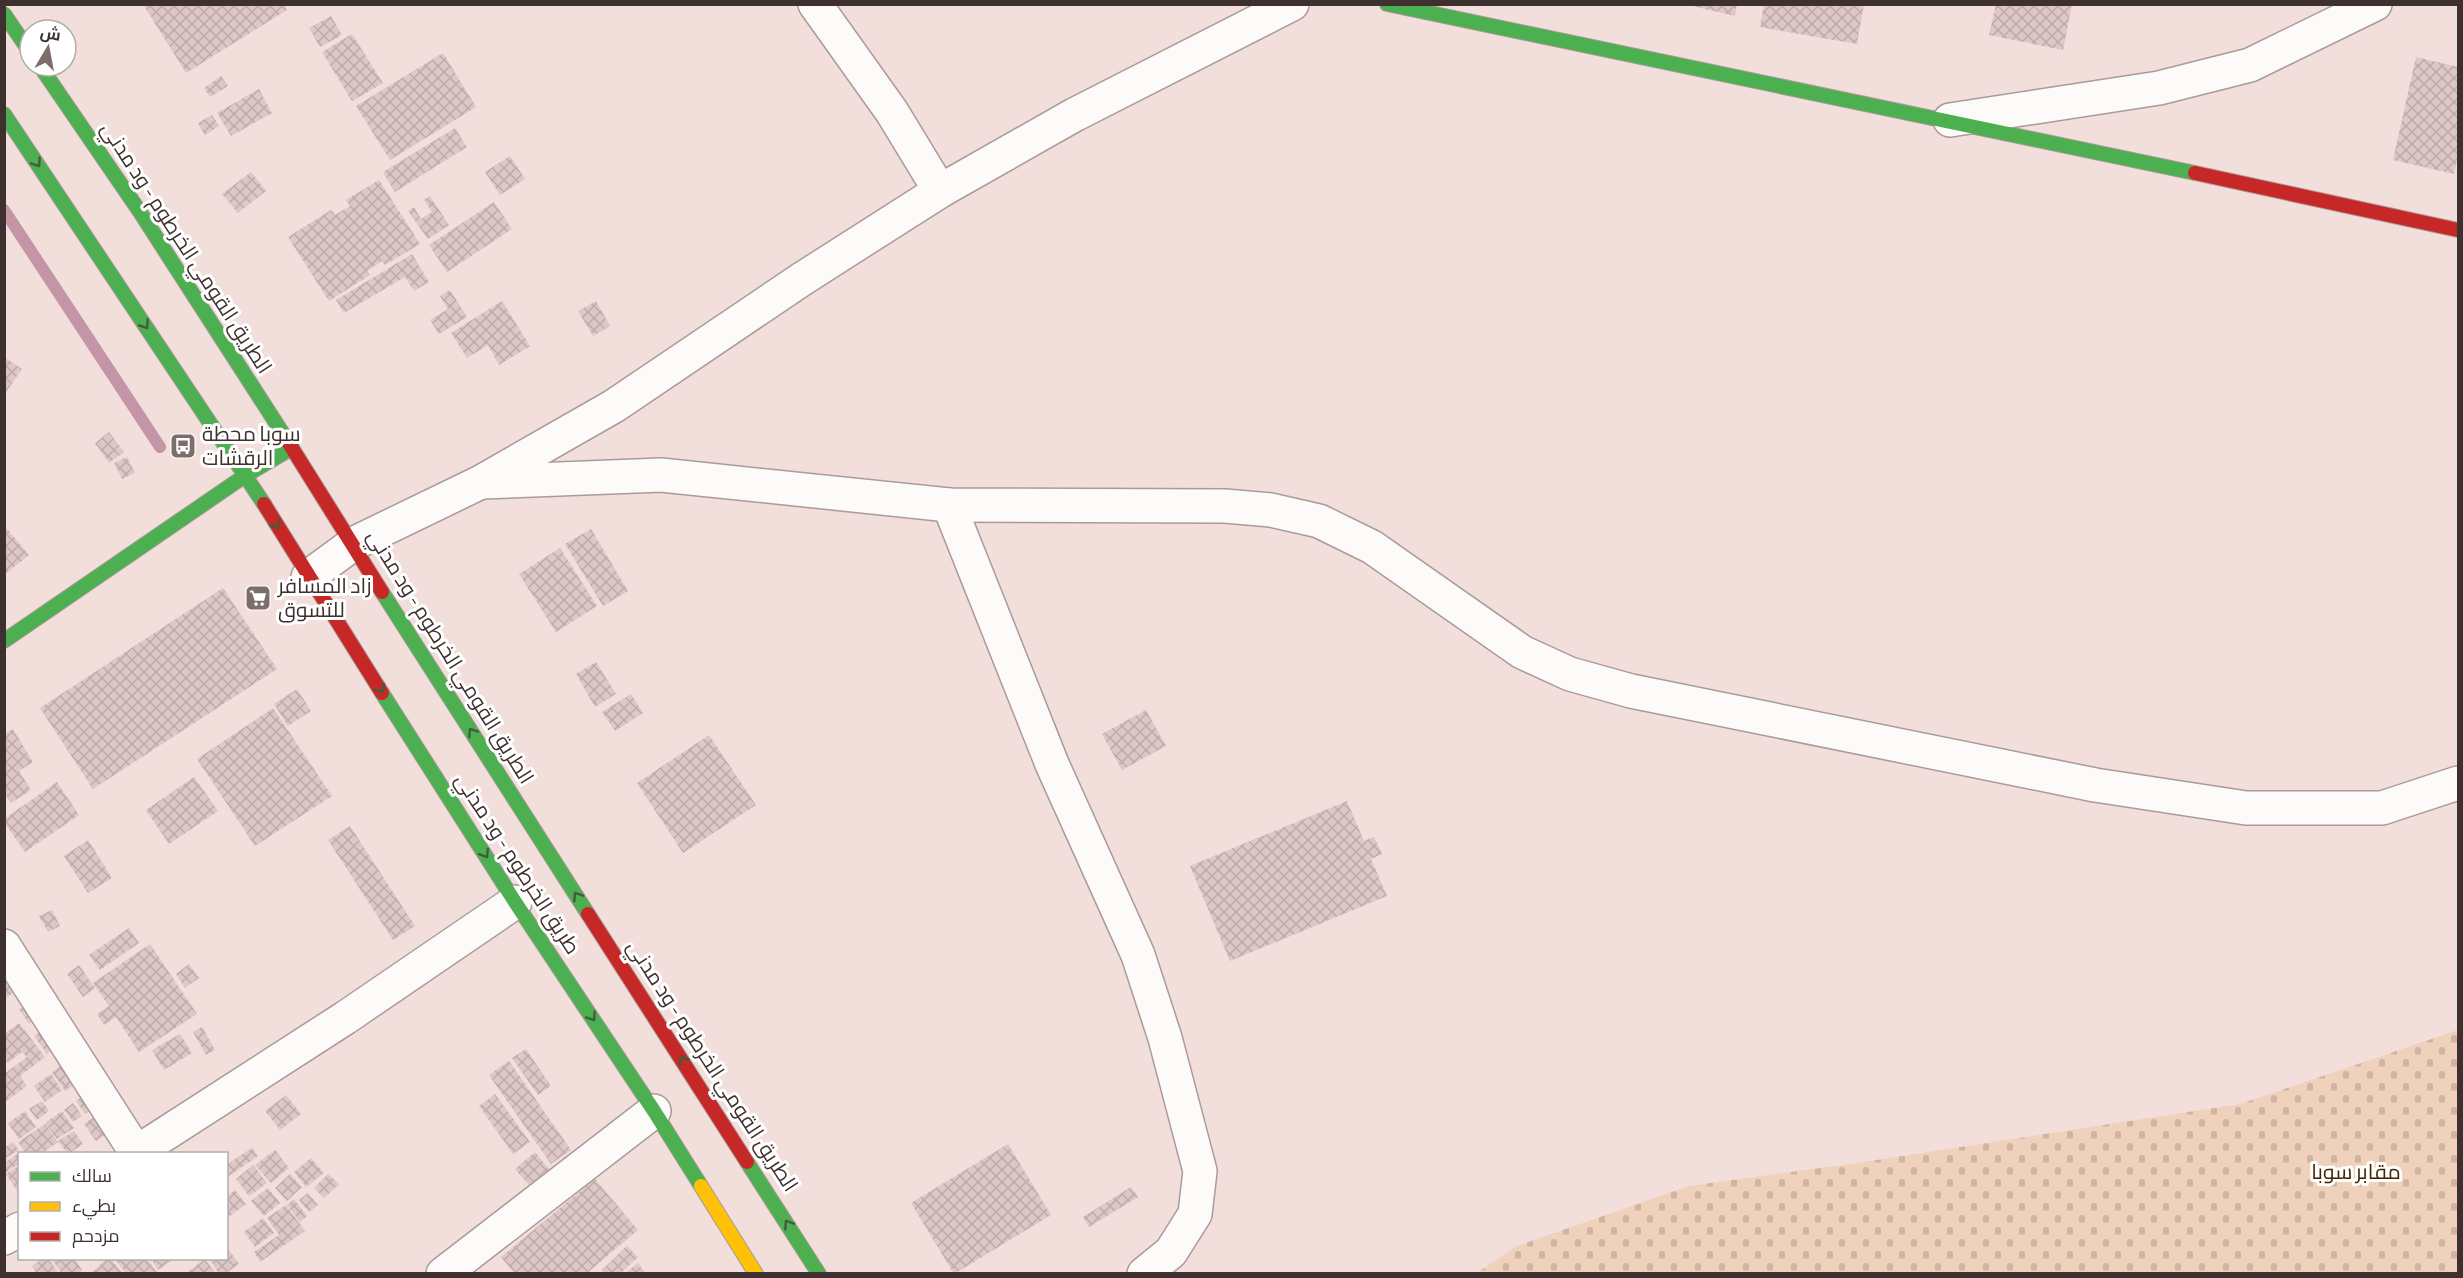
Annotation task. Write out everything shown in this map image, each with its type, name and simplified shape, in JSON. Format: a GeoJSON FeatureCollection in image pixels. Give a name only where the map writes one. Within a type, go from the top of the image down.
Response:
{"type":"FeatureCollection","features":[{"type":"Feature","properties":{"kind":"main road"},"geometry":{"type":"LineString","coordinates":[[1387,4],[1948,120],[2458,230]]}},
{"type":"Feature","properties":{"kind":"main road"},"geometry":{"type":"LineString","coordinates":[[4,14],[18,34]]}},
{"type":"Feature","properties":{"kind":"main road","name":"الطريق القومي الخرطوم - ود مدني"},"geometry":{"type":"LineString","coordinates":[[48,78],[140,212],[819,1274]]}},
{"type":"Feature","properties":{"kind":"main road"},"geometry":{"type":"LineString","coordinates":[[4,114],[246,475]]}},
{"type":"Feature","properties":{"kind":"main road"},"geometry":{"type":"LineString","coordinates":[[4,641],[246,475],[292,448]]}},
{"type":"Feature","properties":{"kind":"main road","name":"طريق الخرطوم - ود مدني"},"geometry":{"type":"LineString","coordinates":[[246,475],[308,577],[515,902],[654,1112],[756,1274]]}},
{"type":"Feature","properties":{"kind":"street"},"geometry":{"type":"LineString","coordinates":[[815,4],[892,112],[940,191]]}},
{"type":"Feature","properties":{"kind":"street"},"geometry":{"type":"LineString","coordinates":[[308,577],[353,544],[481,482],[614,406],[802,279],[940,191],[1074,115],[1292,4]]}},
{"type":"Feature","properties":{"kind":"street"},"geometry":{"type":"LineString","coordinates":[[1948,120],[2158,88],[2250,65],[2375,4]]}},
{"type":"Feature","properties":{"kind":"street"},"geometry":{"type":"LineString","coordinates":[[481,482],[661,475],[949,505],[1225,506],[1271,510],[1319,520],[1372,547],[1522,652],[1570,674],[1631,691],[2096,785],[2246,808],[2382,808],[2458,783]]}},
{"type":"Feature","properties":{"kind":"street"},"geometry":{"type":"LineString","coordinates":[[949,505],[1052,764],[1138,955],[1165,1038],[1200,1171],[1195,1214],[1171,1252],[1144,1274]]}},
{"type":"Feature","properties":{"kind":"street"},"geometry":{"type":"LineString","coordinates":[[137,1152],[345,1018],[515,902]]}},
{"type":"Feature","properties":{"kind":"street"},"geometry":{"type":"LineString","coordinates":[[4,946],[134,1152]]}},
{"type":"Feature","properties":{"kind":"street"},"geometry":{"type":"LineString","coordinates":[[443,1274],[654,1112]]}},
{"type":"Feature","properties":{"kind":"street"},"geometry":{"type":"LineString","coordinates":[[4,1238],[18,1229]]}},
{"type":"Feature","properties":{"kind":"green space","name":"مقابر سوبا"},"geometry":{"type":"Polygon","coordinates":[[[2458,1030],[2458,1273],[1477,1273],[1517,1246],[1689,1186],[1857,1163],[2240,1104],[2458,1030]]]}},
{"type":"Feature","properties":{"kind":"building"},"geometry":{"type":"Polygon","coordinates":[[[143,4],[284,4],[287,10],[186,73],[143,4]]]}},
{"type":"Feature","properties":{"kind":"building"},"geometry":{"type":"Polygon","coordinates":[[[1684,4],[1737,4],[1735,16],[1684,4]]]}},
{"type":"Feature","properties":{"kind":"building"},"geometry":{"type":"Polygon","coordinates":[[[1764,4],[1864,4],[1857,44],[1760,27],[1764,4]]]}},
{"type":"Feature","properties":{"kind":"building"},"geometry":{"type":"Polygon","coordinates":[[[1996,4],[2072,4],[2063,50],[1989,35],[1996,4]]]}},
{"type":"Feature","properties":{"kind":"building"},"geometry":{"type":"Polygon","coordinates":[[[331,16],[342,35],[320,47],[309,28],[331,16]]]}},
{"type":"Feature","properties":{"kind":"building"},"geometry":{"type":"Polygon","coordinates":[[[352,34],[383,83],[352,101],[322,52],[352,34]]]}},
{"type":"Feature","properties":{"kind":"building"},"geometry":{"type":"Polygon","coordinates":[[[443,53],[476,107],[390,160],[356,106],[443,53]]]}},
{"type":"Feature","properties":{"kind":"building"},"geometry":{"type":"Polygon","coordinates":[[[2416,57],[2458,67],[2458,155],[2454,174],[2393,160],[2416,57]]]}},
{"type":"Feature","properties":{"kind":"building"},"geometry":{"type":"Polygon","coordinates":[[[221,76],[228,86],[210,97],[204,88],[221,76]]]}},
{"type":"Feature","properties":{"kind":"building"},"geometry":{"type":"Polygon","coordinates":[[[259,89],[272,113],[231,136],[217,113],[259,89]]]}},
{"type":"Feature","properties":{"kind":"building"},"geometry":{"type":"Polygon","coordinates":[[[212,115],[219,126],[205,135],[198,123],[212,115]]]}},
{"type":"Feature","properties":{"kind":"building"},"geometry":{"type":"Polygon","coordinates":[[[455,128],[467,147],[395,192],[383,172],[455,128]]]}},
{"type":"Feature","properties":{"kind":"building"},"geometry":{"type":"Polygon","coordinates":[[[510,156],[525,179],[500,195],[485,172],[510,156]]]}},
{"type":"Feature","properties":{"kind":"building"},"geometry":{"type":"Polygon","coordinates":[[[251,172],[266,191],[238,213],[222,194],[251,172]]]}},
{"type":"Feature","properties":{"kind":"building"},"geometry":{"type":"Polygon","coordinates":[[[379,180],[420,244],[385,265],[382,261],[367,271],[370,275],[329,301],[288,237],[331,210],[335,215],[350,206],[346,200],[379,180]]]}},
{"type":"Feature","properties":{"kind":"building"},"geometry":{"type":"Polygon","coordinates":[[[430,196],[449,225],[428,239],[408,211],[414,207],[421,219],[432,212],[424,200],[430,196]]]}},
{"type":"Feature","properties":{"kind":"building"},"geometry":{"type":"Polygon","coordinates":[[[494,202],[512,229],[447,272],[429,245],[494,202]]]}},
{"type":"Feature","properties":{"kind":"building"},"geometry":{"type":"Polygon","coordinates":[[[412,254],[429,282],[414,291],[405,277],[344,313],[336,300],[412,254]]]}},
{"type":"Feature","properties":{"kind":"building"},"geometry":{"type":"Polygon","coordinates":[[[450,290],[467,317],[439,334],[430,320],[448,309],[440,296],[450,290]]]}},
{"type":"Feature","properties":{"kind":"building"},"geometry":{"type":"Polygon","coordinates":[[[502,301],[530,346],[499,365],[488,345],[467,358],[451,333],[502,301]]]}},
{"type":"Feature","properties":{"kind":"building"},"geometry":{"type":"Polygon","coordinates":[[[596,301],[610,326],[593,336],[578,311],[596,301]]]}},
{"type":"Feature","properties":{"kind":"building"},"geometry":{"type":"Polygon","coordinates":[[[4,357],[22,369],[4,395],[4,357]]]}},
{"type":"Feature","properties":{"kind":"building"},"geometry":{"type":"Polygon","coordinates":[[[109,432],[124,452],[109,463],[95,443],[109,432]]]}},
{"type":"Feature","properties":{"kind":"building"},"geometry":{"type":"Polygon","coordinates":[[[127,457],[135,473],[122,479],[114,463],[127,457]]]}},
{"type":"Feature","properties":{"kind":"building"},"geometry":{"type":"Polygon","coordinates":[[[4,525],[29,555],[4,575],[4,525]]]}},
{"type":"Feature","properties":{"kind":"building"},"geometry":{"type":"Polygon","coordinates":[[[591,529],[628,591],[603,606],[565,544],[591,529]]]}},
{"type":"Feature","properties":{"kind":"building"},"geometry":{"type":"Polygon","coordinates":[[[560,548],[597,606],[556,632],[519,574],[560,548]]]}},
{"type":"Feature","properties":{"kind":"building"},"geometry":{"type":"Polygon","coordinates":[[[223,588],[277,669],[93,789],[40,708],[223,588]]]}},
{"type":"Feature","properties":{"kind":"building"},"geometry":{"type":"Polygon","coordinates":[[[596,662],[616,694],[595,707],[576,674],[596,662]]]}},
{"type":"Feature","properties":{"kind":"building"},"geometry":{"type":"Polygon","coordinates":[[[297,689],[311,711],[288,726],[274,704],[297,689]]]}},
{"type":"Feature","properties":{"kind":"building"},"geometry":{"type":"Polygon","coordinates":[[[631,694],[643,713],[615,731],[602,712],[631,694]]]}},
{"type":"Feature","properties":{"kind":"building"},"geometry":{"type":"Polygon","coordinates":[[[273,708],[332,796],[255,846],[197,759],[273,708]]]}},
{"type":"Feature","properties":{"kind":"building"},"geometry":{"type":"Polygon","coordinates":[[[1146,710],[1166,746],[1122,770],[1102,734],[1146,710]]]}},
{"type":"Feature","properties":{"kind":"building"},"geometry":{"type":"Polygon","coordinates":[[[13,729],[33,762],[19,771],[31,790],[11,803],[4,793],[4,734],[13,729]]]}},
{"type":"Feature","properties":{"kind":"building"},"geometry":{"type":"Polygon","coordinates":[[[709,735],[756,805],[683,853],[637,783],[709,735]]]}},
{"type":"Feature","properties":{"kind":"building"},"geometry":{"type":"Polygon","coordinates":[[[194,777],[218,811],[169,844],[146,810],[194,777]]]}},
{"type":"Feature","properties":{"kind":"building"},"geometry":{"type":"Polygon","coordinates":[[[57,782],[79,815],[25,852],[4,819],[57,782]]]}},
{"type":"Feature","properties":{"kind":"building"},"geometry":{"type":"Polygon","coordinates":[[[1347,801],[1364,841],[1374,837],[1382,854],[1371,859],[1387,896],[1230,961],[1190,866],[1347,801]]]}},
{"type":"Feature","properties":{"kind":"building"},"geometry":{"type":"Polygon","coordinates":[[[350,826],[415,926],[393,940],[328,840],[350,826]]]}},
{"type":"Feature","properties":{"kind":"building"},"geometry":{"type":"Polygon","coordinates":[[[88,840],[112,878],[88,893],[64,856],[88,840]]]}},
{"type":"Feature","properties":{"kind":"building"},"geometry":{"type":"Polygon","coordinates":[[[52,910],[60,926],[48,932],[39,916],[52,910]]]}},
{"type":"Feature","properties":{"kind":"building"},"geometry":{"type":"Polygon","coordinates":[[[129,928],[139,943],[100,970],[89,955],[129,928]]]}},
{"type":"Feature","properties":{"kind":"building"},"geometry":{"type":"Polygon","coordinates":[[[150,944],[197,1014],[139,1052],[116,1017],[104,1025],[97,1014],[109,1006],[93,983],[150,944]]]}},
{"type":"Feature","properties":{"kind":"building"},"geometry":{"type":"Polygon","coordinates":[[[189,964],[199,978],[185,988],[176,974],[189,964]]]}},
{"type":"Feature","properties":{"kind":"building"},"geometry":{"type":"Polygon","coordinates":[[[79,965],[95,988],[83,997],[67,974],[79,965]]]}},
{"type":"Feature","properties":{"kind":"building"},"geometry":{"type":"Polygon","coordinates":[[[4,968],[24,986],[4,999],[4,968]]]}},
{"type":"Feature","properties":{"kind":"building"},"geometry":{"type":"Polygon","coordinates":[[[30,1002],[40,1016],[29,1024],[19,1009],[30,1002]]]}},
{"type":"Feature","properties":{"kind":"building"},"geometry":{"type":"Polygon","coordinates":[[[19,1023],[45,1057],[20,1076],[27,1086],[4,1103],[4,1074],[27,1057],[22,1052],[8,1063],[4,1058],[4,1034],[19,1023]]]}},
{"type":"Feature","properties":{"kind":"building"},"geometry":{"type":"Polygon","coordinates":[[[47,1027],[59,1045],[47,1054],[34,1036],[47,1027]]]}},
{"type":"Feature","properties":{"kind":"building"},"geometry":{"type":"Polygon","coordinates":[[[202,1027],[215,1050],[206,1055],[193,1032],[202,1027]]]}},
{"type":"Feature","properties":{"kind":"building"},"geometry":{"type":"Polygon","coordinates":[[[180,1034],[192,1053],[164,1070],[152,1050],[180,1034]]]}},
{"type":"Feature","properties":{"kind":"building"},"geometry":{"type":"Polygon","coordinates":[[[526,1049],[551,1086],[538,1095],[512,1058],[526,1049]]]}},
{"type":"Feature","properties":{"kind":"building"},"geometry":{"type":"Polygon","coordinates":[[[68,1061],[81,1080],[65,1091],[52,1072],[68,1061]]]}},
{"type":"Feature","properties":{"kind":"building"},"geometry":{"type":"Polygon","coordinates":[[[509,1061],[571,1150],[551,1164],[489,1075],[509,1061]]]}},
{"type":"Feature","properties":{"kind":"building"},"geometry":{"type":"Polygon","coordinates":[[[51,1074],[62,1090],[45,1102],[34,1086],[51,1074]]]}},
{"type":"Feature","properties":{"kind":"building"},"geometry":{"type":"Polygon","coordinates":[[[89,1091],[99,1105],[85,1114],[76,1101],[89,1091]]]}},
{"type":"Feature","properties":{"kind":"building"},"geometry":{"type":"Polygon","coordinates":[[[495,1094],[530,1142],[513,1154],[479,1106],[495,1094]]]}},
{"type":"Feature","properties":{"kind":"building"},"geometry":{"type":"Polygon","coordinates":[[[286,1095],[301,1114],[280,1130],[265,1111],[286,1095]]]}},
{"type":"Feature","properties":{"kind":"building"},"geometry":{"type":"Polygon","coordinates":[[[42,1101],[49,1111],[37,1120],[29,1109],[42,1101]]]}},
{"type":"Feature","properties":{"kind":"building"},"geometry":{"type":"Polygon","coordinates":[[[73,1103],[82,1116],[73,1122],[64,1110],[73,1103]]]}},
{"type":"Feature","properties":{"kind":"building"},"geometry":{"type":"Polygon","coordinates":[[[105,1109],[117,1126],[96,1141],[84,1124],[105,1109]]]}},
{"type":"Feature","properties":{"kind":"building"},"geometry":{"type":"Polygon","coordinates":[[[25,1111],[36,1127],[19,1139],[8,1123],[25,1111]]]}},
{"type":"Feature","properties":{"kind":"building"},"geometry":{"type":"Polygon","coordinates":[[[62,1111],[74,1128],[57,1139],[45,1123],[62,1111]]]}},
{"type":"Feature","properties":{"kind":"building"},"geometry":{"type":"Polygon","coordinates":[[[45,1124],[58,1142],[44,1152],[25,1152],[18,1142],[45,1124]]]}},
{"type":"Feature","properties":{"kind":"building"},"geometry":{"type":"Polygon","coordinates":[[[74,1131],[83,1144],[71,1152],[66,1152],[58,1141],[74,1131]]]}},
{"type":"Feature","properties":{"kind":"building"},"geometry":{"type":"Polygon","coordinates":[[[13,1142],[19,1150],[4,1159],[4,1148],[13,1142]]]}},
{"type":"Feature","properties":{"kind":"building"},"geometry":{"type":"Polygon","coordinates":[[[1008,1144],[1051,1215],[954,1274],[911,1203],[1008,1144]]]}},
{"type":"Feature","properties":{"kind":"building"},"geometry":{"type":"Polygon","coordinates":[[[252,1148],[258,1156],[229,1176],[228,1164],[252,1148]]]}},
{"type":"Feature","properties":{"kind":"building"},"geometry":{"type":"Polygon","coordinates":[[[275,1150],[289,1168],[271,1183],[255,1165],[275,1150]]]}},
{"type":"Feature","properties":{"kind":"building"},"geometry":{"type":"Polygon","coordinates":[[[535,1152],[549,1169],[529,1185],[515,1169],[535,1152]]]}},
{"type":"Feature","properties":{"kind":"building"},"geometry":{"type":"Polygon","coordinates":[[[18,1154],[18,1164],[5,1173],[4,1163],[18,1154]]]}},
{"type":"Feature","properties":{"kind":"building"},"geometry":{"type":"Polygon","coordinates":[[[311,1158],[324,1173],[306,1187],[294,1172],[311,1158]]]}},
{"type":"Feature","properties":{"kind":"building"},"geometry":{"type":"Polygon","coordinates":[[[253,1165],[267,1183],[249,1196],[236,1179],[253,1165]]]}},
{"type":"Feature","properties":{"kind":"building"},"geometry":{"type":"Polygon","coordinates":[[[18,1166],[18,1190],[17,1191],[6,1174],[18,1166]]]}},
{"type":"Feature","properties":{"kind":"building"},"geometry":{"type":"Polygon","coordinates":[[[290,1174],[302,1187],[287,1201],[275,1188],[290,1174]]]}},
{"type":"Feature","properties":{"kind":"building"},"geometry":{"type":"Polygon","coordinates":[[[328,1174],[339,1184],[324,1198],[314,1188],[328,1174]]]}},
{"type":"Feature","properties":{"kind":"building"},"geometry":{"type":"Polygon","coordinates":[[[595,1179],[638,1230],[586,1274],[515,1274],[501,1257],[595,1179]]]}},
{"type":"Feature","properties":{"kind":"building"},"geometry":{"type":"Polygon","coordinates":[[[1131,1187],[1138,1197],[1089,1227],[1083,1217],[1131,1187]]]}},
{"type":"Feature","properties":{"kind":"building"},"geometry":{"type":"Polygon","coordinates":[[[268,1188],[280,1203],[264,1216],[251,1201],[268,1188]]]}},
{"type":"Feature","properties":{"kind":"building"},"geometry":{"type":"Polygon","coordinates":[[[235,1190],[246,1204],[228,1218],[228,1195],[235,1190]]]}},
{"type":"Feature","properties":{"kind":"building"},"geometry":{"type":"Polygon","coordinates":[[[308,1193],[318,1205],[309,1212],[299,1200],[308,1193]]]}},
{"type":"Feature","properties":{"kind":"building"},"geometry":{"type":"Polygon","coordinates":[[[294,1199],[307,1216],[300,1222],[287,1205],[294,1199]]]}},
{"type":"Feature","properties":{"kind":"building"},"geometry":{"type":"Polygon","coordinates":[[[286,1205],[305,1231],[260,1262],[254,1252],[279,1235],[267,1218],[286,1205]]]}},
{"type":"Feature","properties":{"kind":"building"},"geometry":{"type":"Polygon","coordinates":[[[263,1218],[274,1233],[255,1247],[244,1232],[263,1218]]]}},
{"type":"Feature","properties":{"kind":"building"},"geometry":{"type":"Polygon","coordinates":[[[627,1246],[638,1257],[620,1274],[605,1274],[602,1270],[627,1246]]]}},
{"type":"Feature","properties":{"kind":"building"},"geometry":{"type":"Polygon","coordinates":[[[228,1249],[239,1264],[225,1274],[219,1274],[210,1260],[228,1260],[228,1249]]]}},
{"type":"Feature","properties":{"kind":"building"},"geometry":{"type":"Polygon","coordinates":[[[40,1260],[49,1260],[59,1274],[37,1274],[32,1266],[40,1260]]]}},
{"type":"Feature","properties":{"kind":"building"},"geometry":{"type":"Polygon","coordinates":[[[52,1260],[75,1260],[82,1270],[78,1274],[62,1274],[52,1260]]]}},
{"type":"Feature","properties":{"kind":"building"},"geometry":{"type":"Polygon","coordinates":[[[106,1260],[112,1260],[123,1274],[90,1274],[106,1260]]]}},
{"type":"Feature","properties":{"kind":"building"},"geometry":{"type":"Polygon","coordinates":[[[116,1260],[148,1260],[157,1272],[127,1274],[116,1260]]]}},
{"type":"Feature","properties":{"kind":"building"},"geometry":{"type":"Polygon","coordinates":[[[152,1260],[172,1260],[158,1270],[152,1260]]]}},
{"type":"Feature","properties":{"kind":"building"},"geometry":{"type":"Polygon","coordinates":[[[206,1260],[216,1274],[185,1274],[206,1260]]]}},
{"type":"Feature","properties":{"kind":"building"},"geometry":{"type":"Polygon","coordinates":[[[638,1263],[646,1274],[624,1274],[638,1263]]]}},
{"type":"Feature","properties":{"kind":"waterway"},"geometry":{"type":"LineString","coordinates":[[4,210],[160,447]]}},
{"type":"Feature","properties":{"kind":"traffic: fast"},"geometry":{"type":"LineString","coordinates":[[1387,4],[2195,173]]}},
{"type":"Feature","properties":{"kind":"traffic: fast"},"geometry":{"type":"LineString","coordinates":[[4,14],[18,34]]}},
{"type":"Feature","properties":{"kind":"traffic: fast"},"geometry":{"type":"LineString","coordinates":[[48,78],[140,212],[287,440]]}},
{"type":"Feature","properties":{"kind":"traffic: fast"},"geometry":{"type":"LineString","coordinates":[[4,114],[264,504]]}},
{"type":"Feature","properties":{"kind":"traffic: fast"},"geometry":{"type":"LineString","coordinates":[[4,641],[246,475],[292,448]]}},
{"type":"Feature","properties":{"kind":"traffic: fast"},"geometry":{"type":"LineString","coordinates":[[382,592],[588,914]]}},
{"type":"Feature","properties":{"kind":"traffic: fast"},"geometry":{"type":"LineString","coordinates":[[382,693],[515,902],[701,1186]]}},
{"type":"Feature","properties":{"kind":"traffic: fast"},"geometry":{"type":"LineString","coordinates":[[747,1162],[819,1274]]}},
{"type":"Feature","properties":{"kind":"traffic: slow"},"geometry":{"type":"LineString","coordinates":[[701,1186],[756,1274]]}},
{"type":"Feature","properties":{"kind":"traffic: jam"},"geometry":{"type":"LineString","coordinates":[[2195,173],[2458,230]]}},
{"type":"Feature","properties":{"kind":"traffic: jam"},"geometry":{"type":"LineString","coordinates":[[287,440],[382,592]]}},
{"type":"Feature","properties":{"kind":"traffic: jam"},"geometry":{"type":"LineString","coordinates":[[264,504],[382,693]]}},
{"type":"Feature","properties":{"kind":"traffic: jam"},"geometry":{"type":"LineString","coordinates":[[588,914],[747,1162]]}},
{"type":"Feature","properties":{"kind":"place","name":"سوبا محطة الرقشات"},"geometry":{"type":"Point","coordinates":[183,446]}},
{"type":"Feature","properties":{"kind":"place","name":"زاد المسافر للتسوق"},"geometry":{"type":"Point","coordinates":[258,598]}}]}
